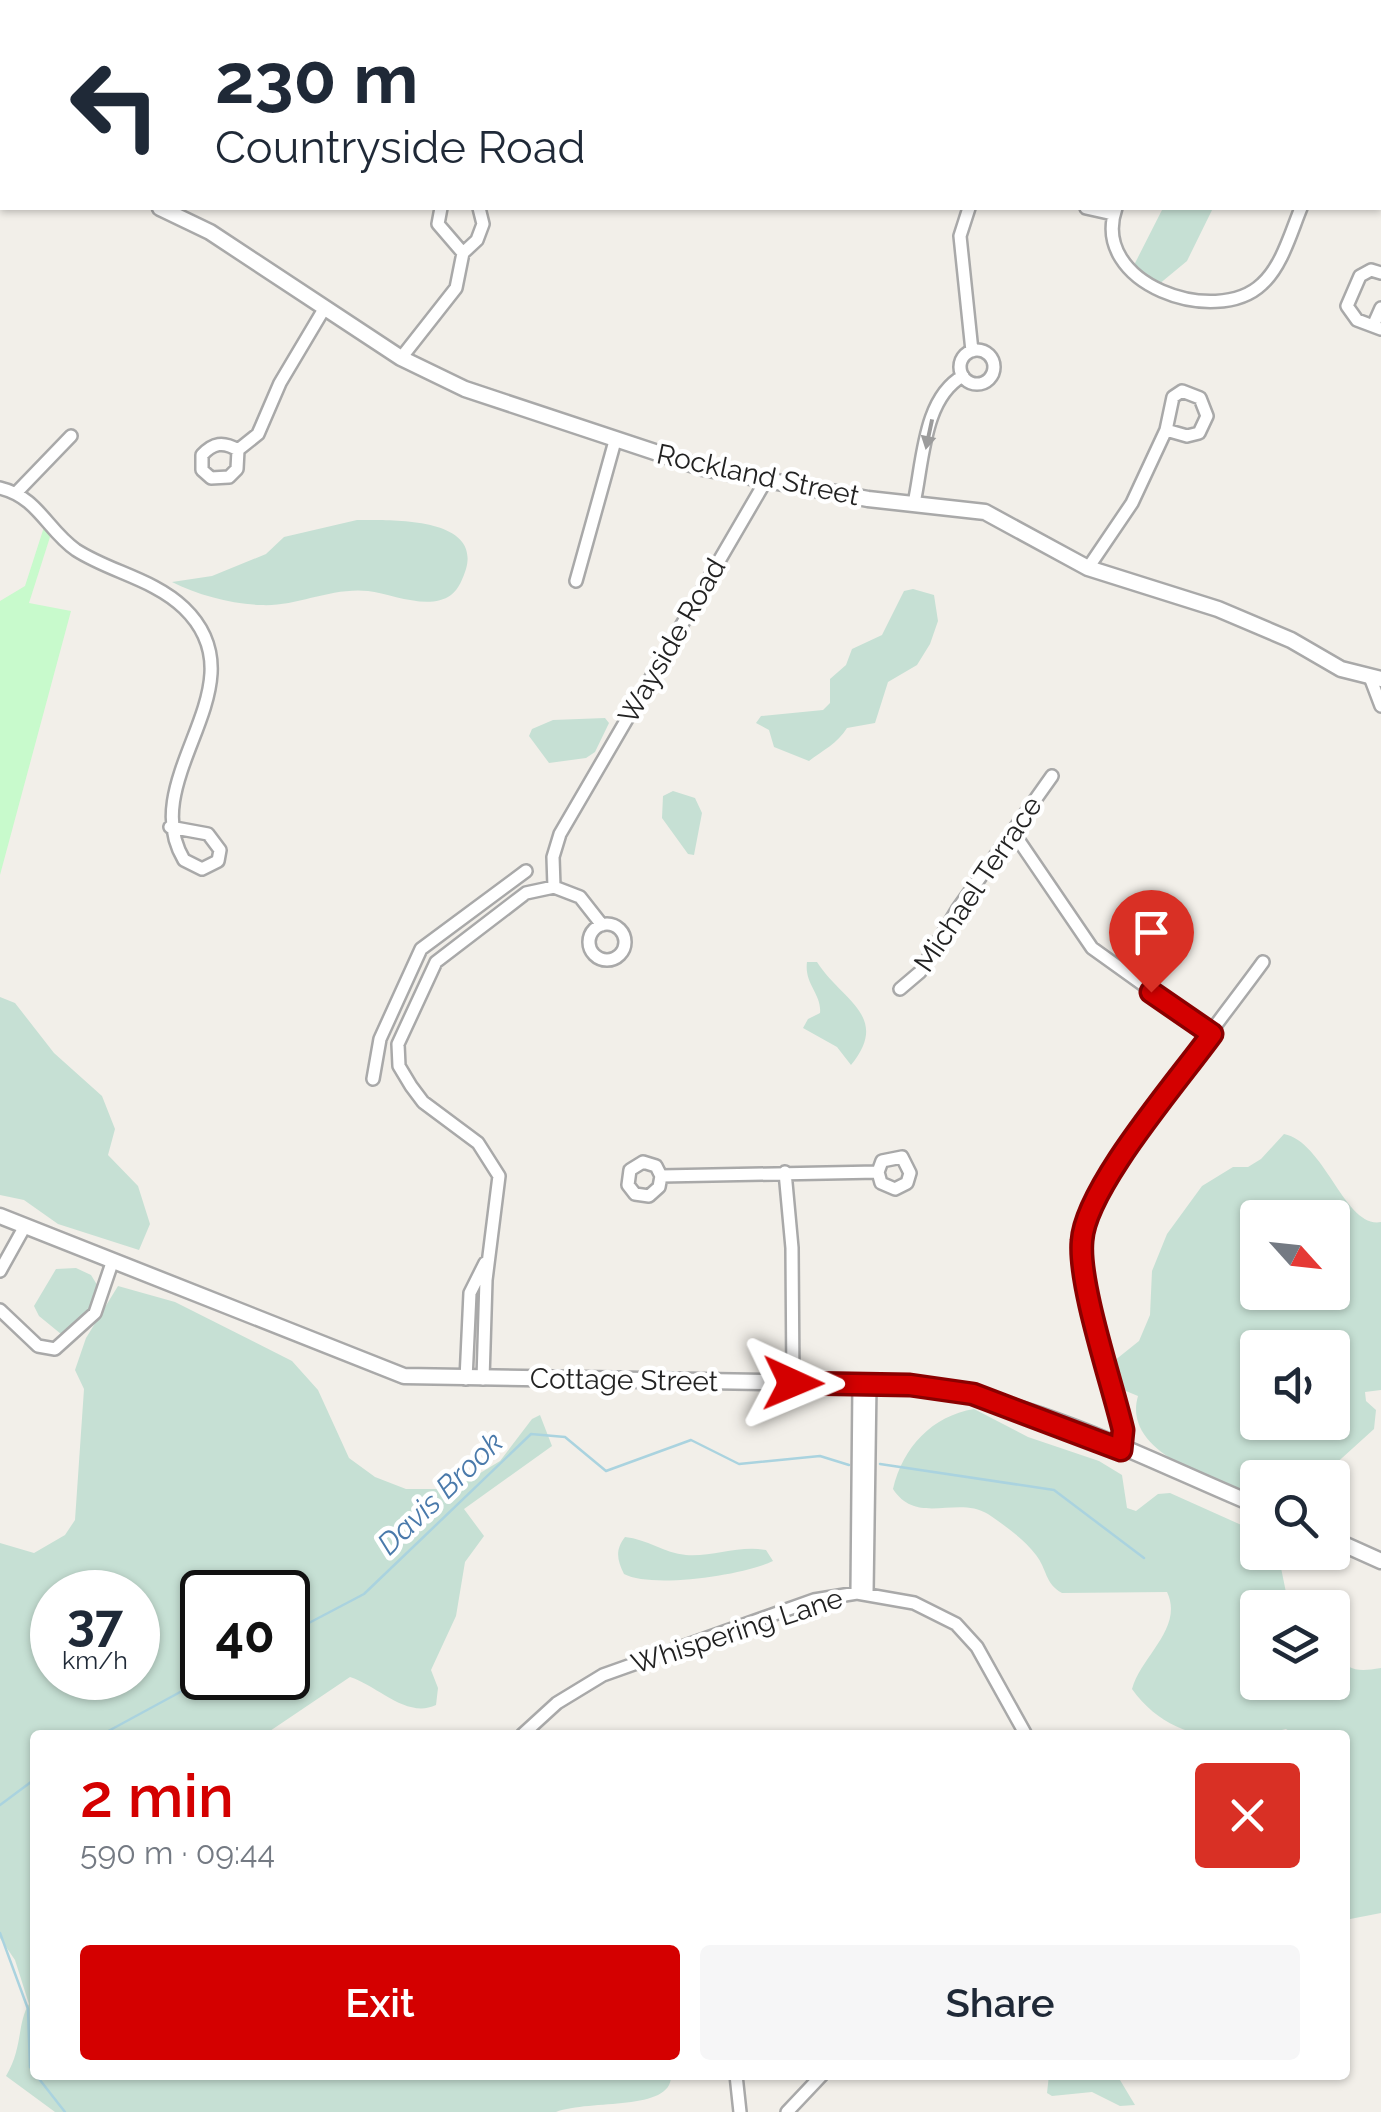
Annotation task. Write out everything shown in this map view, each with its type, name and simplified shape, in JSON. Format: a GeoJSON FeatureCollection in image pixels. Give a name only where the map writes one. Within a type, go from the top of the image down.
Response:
{"type":"FeatureCollection","features":[{"type":"Feature","properties":{"kind":"street","name":"Rockland Street"},"geometry":{"type":"LineString","coordinates":[[164,210],[210,232],[401,358],[465,389],[615,441],[765,482],[962,507],[1001,518],[1088,568],[1218,609],[1291,640],[1342,669],[1375,678]]}},
{"type":"Feature","properties":{"kind":"street"},"geometry":{"type":"LineString","coordinates":[[442,210],[438,224],[463,254]]}},
{"type":"Feature","properties":{"kind":"street"},"geometry":{"type":"LineString","coordinates":[[401,358],[456,288],[463,254],[483,224],[480,210]]}},
{"type":"Feature","properties":{"kind":"street"},"geometry":{"type":"LineString","coordinates":[[968,210],[960,236],[972,351]]}},
{"type":"Feature","properties":{"kind":"street"},"geometry":{"type":"LineString","coordinates":[[1114,211],[1114,246],[1128,270],[1152,286],[1197,298],[1232,299],[1262,285],[1273,272],[1300,210]]}},
{"type":"Feature","properties":{"kind":"street"},"geometry":{"type":"LineString","coordinates":[[1381,273],[1371,270],[1360,276],[1347,304],[1354,317],[1377,328],[1381,308]]}},
{"type":"Feature","properties":{"kind":"street"},"geometry":{"type":"LineString","coordinates":[[238,450],[258,434],[280,383],[324,308]]}},
{"type":"Feature","properties":{"kind":"street"},"geometry":{"type":"LineString","coordinates":[[963,376],[960,363],[972,351]]}},
{"type":"Feature","properties":{"kind":"street"},"geometry":{"type":"LineString","coordinates":[[963,376],[982,383],[993,370],[988,354],[972,351]]}},
{"type":"Feature","properties":{"kind":"street"},"geometry":{"type":"LineString","coordinates":[[914,503],[938,400],[963,376]]}},
{"type":"Feature","properties":{"kind":"street"},"geometry":{"type":"LineString","coordinates":[[1088,568],[1126,514],[1166,430]]}},
{"type":"Feature","properties":{"kind":"street"},"geometry":{"type":"LineString","coordinates":[[17,492],[72,436]]}},
{"type":"Feature","properties":{"kind":"street"},"geometry":{"type":"LineString","coordinates":[[576,581],[615,441]]}},
{"type":"Feature","properties":{"kind":"street","name":"Wayside Road"},"geometry":{"type":"LineString","coordinates":[[554,887],[553,857],[580,801],[765,482]]}},
{"type":"Feature","properties":{"kind":"street"},"geometry":{"type":"LineString","coordinates":[[0,488],[17,492],[75,549],[171,596],[199,626],[213,678],[206,711],[174,788],[170,828],[184,860],[202,869],[218,861],[220,850],[208,834],[170,828]]}},
{"type":"Feature","properties":{"kind":"street"},"geometry":{"type":"LineString","coordinates":[[1375,678],[1381,706]]}},
{"type":"Feature","properties":{"kind":"street","name":"Michael Terrace"},"geometry":{"type":"LineString","coordinates":[[900,989],[920,972],[957,910],[1052,776]]}},
{"type":"Feature","properties":{"kind":"street"},"geometry":{"type":"LineString","coordinates":[[1013,832],[1092,948],[1212,1034]]}},
{"type":"Feature","properties":{"kind":"street"},"geometry":{"type":"LineString","coordinates":[[374,1079],[378,1050],[421,949],[526,871]]}},
{"type":"Feature","properties":{"kind":"street"},"geometry":{"type":"LineString","coordinates":[[483,1379],[499,1176],[492,1160],[476,1142],[423,1102],[399,1066],[398,1044],[436,962],[526,893],[554,887],[580,898],[602,925]]}},
{"type":"Feature","properties":{"kind":"street"},"geometry":{"type":"LineString","coordinates":[[484,900],[494,916]]}},
{"type":"Feature","properties":{"kind":"street"},"geometry":{"type":"LineString","coordinates":[[421,949],[436,962]]}},
{"type":"Feature","properties":{"kind":"street"},"geometry":{"type":"LineString","coordinates":[[1121,1450],[1123,1430],[1083,1264],[1084,1226],[1108,1178],[1264,962]]}},
{"type":"Feature","properties":{"kind":"street"},"geometry":{"type":"LineString","coordinates":[[378,1050],[398,1055]]}},
{"type":"Feature","properties":{"kind":"street"},"geometry":{"type":"LineString","coordinates":[[785,1172],[792,1248],[793,1383]]}},
{"type":"Feature","properties":{"kind":"street"},"geometry":{"type":"LineString","coordinates":[[661,1176],[878,1172]]}},
{"type":"Feature","properties":{"kind":"street","name":"Cottage Street"},"geometry":{"type":"LineString","coordinates":[[0,1216],[391,1372],[466,1380],[934,1387],[990,1398],[1240,1499]]}},
{"type":"Feature","properties":{"kind":"street"},"geometry":{"type":"LineString","coordinates":[[0,1271],[24,1226]]}},
{"type":"Feature","properties":{"kind":"street"},"geometry":{"type":"LineString","coordinates":[[466,1380],[470,1293],[490,1256]]}},
{"type":"Feature","properties":{"kind":"street"},"geometry":{"type":"LineString","coordinates":[[0,1310],[38,1346],[55,1349],[95,1313],[113,1260]]}},
{"type":"Feature","properties":{"kind":"street"},"geometry":{"type":"LineString","coordinates":[[862,1593],[865,1384]]}},
{"type":"Feature","properties":{"kind":"street"},"geometry":{"type":"LineString","coordinates":[[1350,1546],[1381,1561]]}},
{"type":"Feature","properties":{"kind":"street","name":"Whispering Lane"},"geometry":{"type":"LineString","coordinates":[[527,1730],[558,1702],[603,1675],[814,1600],[862,1593],[914,1603],[956,1624],[976,1647],[1023,1730]]}},
{"type":"Feature","properties":{"kind":"street"},"geometry":{"type":"LineString","coordinates":[[737,2080],[740,2112]]}},
{"type":"Feature","properties":{"kind":"street"},"geometry":{"type":"LineString","coordinates":[[787,2112],[817,2080]]}},
{"type":"Feature","properties":{"kind":"green space"},"geometry":{"type":"Polygon","coordinates":[[[1162,210],[1212,210],[1187,261],[1158,285],[1131,271],[1162,210]]]}},
{"type":"Feature","properties":{"kind":"green space"},"geometry":{"type":"Polygon","coordinates":[[[357,520],[429,525],[460,539],[467,552],[466,569],[458,587],[451,595],[432,602],[354,591],[261,605],[215,598],[172,582],[212,576],[266,554],[284,537],[357,520]]]}},
{"type":"Feature","properties":{"kind":"green space"},"geometry":{"type":"Polygon","coordinates":[[[44,527],[50,537],[29,603],[71,611],[0,875],[0,601],[25,586],[44,527]]]}},
{"type":"Feature","properties":{"kind":"green space"},"geometry":{"type":"Polygon","coordinates":[[[913,589],[934,595],[938,621],[917,665],[888,682],[875,723],[847,728],[809,761],[774,747],[769,730],[756,723],[761,716],[823,710],[830,703],[830,679],[846,665],[852,649],[882,635],[904,591],[913,589]]]}},
{"type":"Feature","properties":{"kind":"green space"},"geometry":{"type":"Polygon","coordinates":[[[605,718],[609,723],[595,752],[586,758],[549,763],[529,736],[532,729],[553,720],[605,718]]]}},
{"type":"Feature","properties":{"kind":"green space"},"geometry":{"type":"Polygon","coordinates":[[[673,791],[695,798],[702,813],[694,855],[688,854],[662,818],[663,796],[673,791]]]}},
{"type":"Feature","properties":{"kind":"green space"},"geometry":{"type":"Polygon","coordinates":[[[807,962],[817,962],[864,1021],[862,1048],[851,1065],[837,1047],[803,1028],[808,1019],[820,1013],[807,962]]]}},
{"type":"Feature","properties":{"kind":"green space"},"geometry":{"type":"Polygon","coordinates":[[[0,997],[15,1003],[54,1053],[102,1096],[115,1129],[108,1155],[138,1186],[150,1224],[139,1250],[58,1224],[24,1200],[0,1195],[0,997]]]}},
{"type":"Feature","properties":{"kind":"green space"},"geometry":{"type":"Polygon","coordinates":[[[1284,1134],[1311,1152],[1346,1200],[1240,1200],[1240,1310],[1350,1310],[1350,1205],[1368,1221],[1381,1222],[1381,1390],[1365,1392],[1366,1401],[1376,1410],[1374,1429],[1340,1460],[1240,1460],[1240,1488],[1198,1473],[1158,1449],[1144,1434],[1137,1416],[1138,1396],[1121,1389],[1114,1361],[1139,1341],[1150,1315],[1152,1271],[1167,1234],[1202,1186],[1233,1167],[1248,1167],[1284,1134]]]}},
{"type":"Feature","properties":{"kind":"green space"},"geometry":{"type":"Polygon","coordinates":[[[76,1268],[91,1275],[99,1288],[81,1322],[61,1334],[39,1316],[34,1306],[56,1269],[76,1268]]]}},
{"type":"Feature","properties":{"kind":"green space"},"geometry":{"type":"Polygon","coordinates":[[[118,1286],[175,1302],[292,1361],[318,1390],[349,1458],[375,1477],[406,1489],[437,1489],[477,1475],[500,1461],[532,1419],[540,1415],[552,1446],[464,1509],[484,1536],[465,1562],[456,1616],[431,1670],[438,1688],[436,1705],[403,1705],[350,1677],[271,1730],[30,1730],[30,2080],[670,2080],[659,2095],[556,2112],[55,2112],[6,2076],[29,2004],[15,1960],[0,1938],[0,1543],[34,1553],[65,1535],[75,1520],[84,1389],[75,1370],[86,1338],[118,1286]]]}},
{"type":"Feature","properties":{"kind":"green space"},"geometry":{"type":"Polygon","coordinates":[[[974,1409],[1028,1437],[1099,1461],[1122,1475],[1127,1508],[1136,1511],[1158,1494],[1170,1493],[1240,1524],[1240,1570],[1281,1570],[1286,1590],[1240,1590],[1240,1700],[1350,1700],[1350,1667],[1381,1668],[1381,1913],[1350,1919],[1350,1730],[1186,1730],[1147,1707],[1132,1689],[1166,1630],[1171,1605],[1167,1592],[1062,1593],[1052,1585],[1031,1549],[988,1514],[963,1507],[914,1506],[893,1489],[912,1447],[945,1419],[974,1409]]]}},
{"type":"Feature","properties":{"kind":"green space"},"geometry":{"type":"Polygon","coordinates":[[[625,1537],[686,1555],[766,1550],[773,1561],[699,1578],[637,1578],[624,1574],[620,1564],[618,1551],[625,1537]]]}},
{"type":"Feature","properties":{"kind":"green space"},"geometry":{"type":"Polygon","coordinates":[[[1048,2080],[1120,2080],[1135,2105],[1120,2106],[1092,2092],[1052,2096],[1047,2093],[1048,2080]]]}},
{"type":"Feature","properties":{"kind":"waterway","name":"Davis Brook"},"geometry":{"type":"LineString","coordinates":[[310,1622],[364,1594],[531,1434],[565,1437],[606,1471],[691,1440],[739,1464],[820,1456],[849,1465]]}},
{"type":"Feature","properties":{"kind":"waterway","name":"Davis Brook"},"geometry":{"type":"LineString","coordinates":[[880,1464],[1054,1490],[1144,1558]]}},
{"type":"Feature","properties":{"kind":"waterway","name":"Davis Brook"},"geometry":{"type":"LineString","coordinates":[[110,1730],[180,1692]]}},
{"type":"Feature","properties":{"kind":"waterway","name":"Davis Brook"},"geometry":{"type":"LineString","coordinates":[[0,1805],[30,1783]]}},
{"type":"Feature","properties":{"kind":"waterway","name":"Davis Brook"},"geometry":{"type":"LineString","coordinates":[[0,1933],[28,2009],[30,2067]]}},
{"type":"Feature","properties":{"kind":"waterway","name":"Davis Brook"},"geometry":{"type":"LineString","coordinates":[[40,2080],[65,2112]]}},
{"type":"Feature","properties":{"kind":"route"},"geometry":{"type":"LineString","coordinates":[[793,1383],[910,1385],[973,1394],[1121,1450],[1123,1430],[1083,1264],[1084,1226],[1108,1178],[1212,1034],[1151,992]]}}]}
